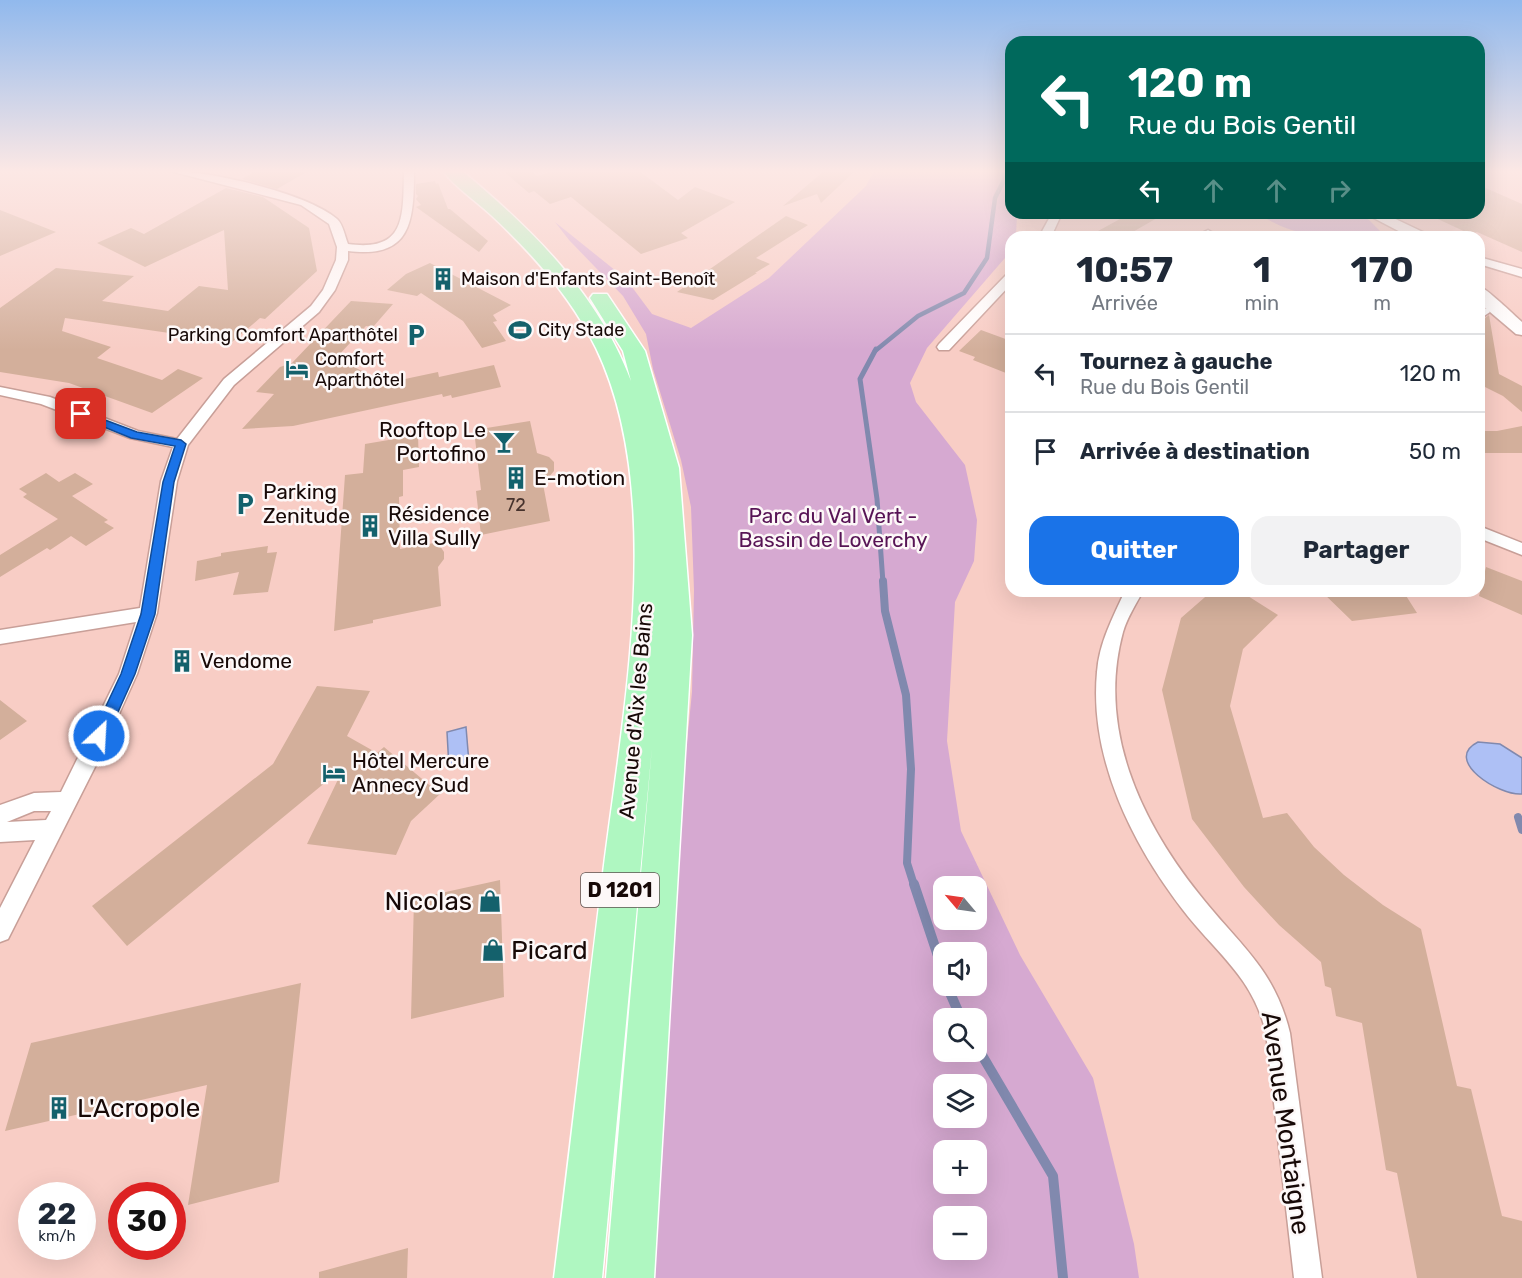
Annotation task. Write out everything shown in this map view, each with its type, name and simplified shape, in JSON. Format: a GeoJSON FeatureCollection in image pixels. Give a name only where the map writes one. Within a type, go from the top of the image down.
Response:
{"type":"FeatureCollection","features":[{"type":"Feature","properties":{"kind":"main road","name":"Avenue d'Aix les Bains"},"geometry":{"type":"LineString","coordinates":[[518,231],[556,270],[586,309],[609,353],[629,404],[647,502],[646,638],[578,1278]]}},
{"type":"Feature","properties":{"kind":"main road","name":"Avenue d'Aix les Bains"},"geometry":{"type":"LineString","coordinates":[[540,231],[574,264],[605,305],[634,351],[666,468],[677,635],[630,1278]]}},
{"type":"Feature","properties":{"kind":"street"},"geometry":{"type":"LineString","coordinates":[[0,931],[67,801],[128,674],[148,614],[169,482],[181,444],[212,401],[229,382],[315,309],[338,273],[343,247],[338,231]]}},
{"type":"Feature","properties":{"kind":"street"},"geometry":{"type":"LineString","coordinates":[[343,247],[362,250],[376,249],[399,237],[402,231]]}},
{"type":"Feature","properties":{"kind":"street"},"geometry":{"type":"LineString","coordinates":[[1485,262],[1522,274]]}},
{"type":"Feature","properties":{"kind":"street"},"geometry":{"type":"LineString","coordinates":[[1485,272],[1522,274]]}},
{"type":"Feature","properties":{"kind":"street"},"geometry":{"type":"LineString","coordinates":[[944,347],[1005,283]]}},
{"type":"Feature","properties":{"kind":"street"},"geometry":{"type":"LineString","coordinates":[[1485,298],[1522,330]]}},
{"type":"Feature","properties":{"kind":"street"},"geometry":{"type":"LineString","coordinates":[[1485,314],[1522,341]]}},
{"type":"Feature","properties":{"kind":"street"},"geometry":{"type":"LineString","coordinates":[[0,391],[45,400],[135,435],[181,444]]}},
{"type":"Feature","properties":{"kind":"street"},"geometry":{"type":"LineString","coordinates":[[1485,535],[1514,547]]}},
{"type":"Feature","properties":{"kind":"street"},"geometry":{"type":"LineString","coordinates":[[1485,539],[1514,547]]}},
{"type":"Feature","properties":{"kind":"street","name":"Avenue Montaigne"},"geometry":{"type":"LineString","coordinates":[[1131,597],[1114,630],[1105,673],[1105,714],[1114,757],[1132,808],[1164,864],[1192,903],[1258,980],[1272,1006],[1278,1033],[1308,1278]]}},
{"type":"Feature","properties":{"kind":"street"},"geometry":{"type":"LineString","coordinates":[[0,637],[148,614]]}},
{"type":"Feature","properties":{"kind":"street"},"geometry":{"type":"LineString","coordinates":[[0,815],[34,802],[67,801]]}},
{"type":"Feature","properties":{"kind":"street"},"geometry":{"type":"LineString","coordinates":[[0,832],[51,830]]}},
{"type":"Feature","properties":{"kind":"green space","name":"Parc du Val Vert - Bassin de Loverchy"},"geometry":{"type":"Polygon","coordinates":[[[562,231],[566,231],[626,279],[652,314],[691,328],[769,278],[819,231],[1016,231],[1005,231],[1005,258],[927,348],[910,383],[916,402],[965,465],[977,520],[974,561],[955,602],[947,741],[961,831],[982,876],[933,876],[933,930],[987,930],[987,886],[1020,955],[1093,1078],[1134,1244],[1139,1278],[655,1278],[678,833],[692,692],[694,590],[691,507],[681,460],[653,369],[646,334],[623,296],[562,231]]]}},
{"type":"Feature","properties":{"kind":"green space"},"geometry":{"type":"Polygon","coordinates":[[[1295,231],[1380,231],[1296,231],[1295,231]]]}},
{"type":"Feature","properties":{"kind":"water"},"geometry":{"type":"Polygon","coordinates":[[[466,727],[469,763],[449,768],[447,732],[466,727]]]}},
{"type":"Feature","properties":{"kind":"water"},"geometry":{"type":"Polygon","coordinates":[[[1478,742],[1500,744],[1522,758],[1522,794],[1512,793],[1488,783],[1470,767],[1466,758],[1469,749],[1478,742]]]}},
{"type":"Feature","properties":{"kind":"building"},"geometry":{"type":"Polygon","coordinates":[[[0,231],[56,232],[0,256],[0,231]]]}},
{"type":"Feature","properties":{"kind":"building"},"geometry":{"type":"Polygon","coordinates":[[[125,231],[137,231],[144,234],[150,231],[223,231],[145,267],[97,243],[125,231]]]}},
{"type":"Feature","properties":{"kind":"building"},"geometry":{"type":"Polygon","coordinates":[[[224,231],[309,231],[317,271],[265,319],[260,318],[232,342],[65,318],[62,331],[111,347],[97,358],[162,380],[178,369],[203,378],[152,413],[69,383],[0,372],[0,308],[56,268],[134,276],[102,301],[168,311],[199,286],[228,290],[224,231]]]}},
{"type":"Feature","properties":{"kind":"building"},"geometry":{"type":"Polygon","coordinates":[[[449,231],[476,231],[488,241],[479,252],[449,231]]]}},
{"type":"Feature","properties":{"kind":"building"},"geometry":{"type":"Polygon","coordinates":[[[612,231],[685,231],[681,233],[688,238],[641,254],[612,231]]]}},
{"type":"Feature","properties":{"kind":"building"},"geometry":{"type":"Polygon","coordinates":[[[765,231],[799,231],[756,258],[770,264],[713,300],[677,292],[765,231]]]}},
{"type":"Feature","properties":{"kind":"building"},"geometry":{"type":"Polygon","coordinates":[[[1464,231],[1522,231],[1522,252],[1485,236],[1485,231],[1464,231]]]}},
{"type":"Feature","properties":{"kind":"building"},"geometry":{"type":"Polygon","coordinates":[[[430,263],[511,305],[493,315],[497,321],[493,322],[506,341],[482,348],[463,321],[421,293],[417,296],[387,290],[406,274],[430,263]]]}},
{"type":"Feature","properties":{"kind":"building","name":"Comfort Aparthôtel"},"geometry":{"type":"Polygon","coordinates":[[[351,301],[393,304],[373,327],[366,326],[336,358],[386,383],[438,372],[439,377],[494,365],[501,387],[452,398],[451,395],[443,397],[442,394],[293,426],[242,429],[274,394],[256,392],[280,367],[292,363],[351,301]]]}},
{"type":"Feature","properties":{"kind":"building"},"geometry":{"type":"Polygon","coordinates":[[[1489,315],[1499,374],[1522,386],[1522,412],[1503,396],[1485,387],[1485,318],[1489,315]]]}},
{"type":"Feature","properties":{"kind":"building"},"geometry":{"type":"Polygon","coordinates":[[[981,330],[1005,339],[1005,373],[973,360],[975,357],[959,351],[981,330]]]}},
{"type":"Feature","properties":{"kind":"building","name":"E-motion"},"geometry":{"type":"Polygon","coordinates":[[[530,421],[537,453],[549,457],[554,462],[554,471],[543,484],[550,521],[481,535],[476,491],[481,490],[474,430],[530,421]]]}},
{"type":"Feature","properties":{"kind":"building"},"geometry":{"type":"Polygon","coordinates":[[[1522,426],[1522,453],[1485,453],[1485,431],[1522,426]]]}},
{"type":"Feature","properties":{"kind":"building","name":"Résidence Villa Sully"},"geometry":{"type":"Polygon","coordinates":[[[418,435],[419,467],[403,470],[403,496],[399,497],[400,549],[434,543],[440,546],[444,552],[444,559],[438,567],[441,606],[373,620],[373,623],[334,631],[345,475],[363,473],[365,444],[418,435]]]}},
{"type":"Feature","properties":{"kind":"building"},"geometry":{"type":"Polygon","coordinates":[[[46,473],[59,482],[75,473],[93,484],[72,496],[108,520],[104,522],[114,528],[86,546],[71,536],[0,577],[0,555],[58,519],[23,497],[27,494],[19,489],[46,473]]]}},
{"type":"Feature","properties":{"kind":"building"},"geometry":{"type":"Polygon","coordinates":[[[268,546],[267,553],[277,552],[268,592],[233,595],[239,572],[195,581],[197,561],[221,556],[221,553],[268,546]]]}},
{"type":"Feature","properties":{"kind":"building"},"geometry":{"type":"Polygon","coordinates":[[[1486,567],[1522,581],[1522,615],[1481,597],[1485,597],[1486,567]]]}},
{"type":"Feature","properties":{"kind":"building"},"geometry":{"type":"Polygon","coordinates":[[[1205,597],[1250,597],[1278,615],[1243,649],[1230,706],[1263,818],[1287,813],[1314,847],[1344,875],[1383,905],[1421,929],[1457,1086],[1471,1089],[1502,1216],[1522,1221],[1522,1278],[1417,1278],[1397,1173],[1386,1170],[1362,1023],[1336,1016],[1331,988],[1325,986],[1321,962],[1279,925],[1244,887],[1192,819],[1162,690],[1181,618],[1205,597]]]}},
{"type":"Feature","properties":{"kind":"building"},"geometry":{"type":"Polygon","coordinates":[[[1327,597],[1407,597],[1417,613],[1352,621],[1327,597]]]}},
{"type":"Feature","properties":{"kind":"building"},"geometry":{"type":"Polygon","coordinates":[[[317,686],[370,691],[347,736],[377,753],[384,747],[440,794],[411,821],[396,855],[307,844],[344,767],[127,946],[92,906],[273,764],[317,686]]]}},
{"type":"Feature","properties":{"kind":"building"},"geometry":{"type":"Polygon","coordinates":[[[0,700],[27,721],[0,740],[0,700]]]}},
{"type":"Feature","properties":{"kind":"building"},"geometry":{"type":"Polygon","coordinates":[[[500,880],[504,997],[411,1019],[414,899],[500,880]]]}},
{"type":"Feature","properties":{"kind":"building","name":"L'Acropole"},"geometry":{"type":"Polygon","coordinates":[[[301,983],[279,1182],[188,1205],[207,1085],[5,1131],[31,1043],[301,983]]]}},
{"type":"Feature","properties":{"kind":"building"},"geometry":{"type":"Polygon","coordinates":[[[408,1248],[407,1278],[319,1278],[319,1272],[408,1248]]]}},
{"type":"Feature","properties":{"kind":"waterway"},"geometry":{"type":"LineString","coordinates":[[875,351],[918,316],[964,293],[987,258],[991,231]]}},
{"type":"Feature","properties":{"kind":"waterway"},"geometry":{"type":"LineString","coordinates":[[876,349],[860,379],[877,499],[883,583]]}},
{"type":"Feature","properties":{"kind":"waterway"},"geometry":{"type":"LineString","coordinates":[[883,581],[885,611],[906,695],[911,769],[907,863],[914,885]]}},
{"type":"Feature","properties":{"kind":"waterway"},"geometry":{"type":"LineString","coordinates":[[1518,817],[1522,830]]}},
{"type":"Feature","properties":{"kind":"waterway"},"geometry":{"type":"LineString","coordinates":[[914,884],[933,942]]}},
{"type":"Feature","properties":{"kind":"waterway"},"geometry":{"type":"LineString","coordinates":[[951,996],[957,1008]]}},
{"type":"Feature","properties":{"kind":"waterway"},"geometry":{"type":"LineString","coordinates":[[986,1062],[1053,1176],[1063,1278]]}},
{"type":"Feature","properties":{"kind":"place","name":"Maison d'Enfants Saint-Benoît"},"geometry":{"type":"Point","coordinates":[443,279]}},
{"type":"Feature","properties":{"kind":"place","name":"City Stade"},"geometry":{"type":"Point","coordinates":[520,330]}},
{"type":"Feature","properties":{"kind":"place","name":"Parking Comfort Aparthôtel"},"geometry":{"type":"Point","coordinates":[416,335]}},
{"type":"Feature","properties":{"kind":"place","name":"Comfort Aparthôtel"},"geometry":{"type":"Point","coordinates":[297,369]}},
{"type":"Feature","properties":{"kind":"place","name":"Rooftop Le Portofino"},"geometry":{"type":"Point","coordinates":[504,442]}},
{"type":"Feature","properties":{"kind":"place","name":"E-motion"},"geometry":{"type":"Point","coordinates":[516,478]}},
{"type":"Feature","properties":{"kind":"place","name":"Parking Zenitude"},"geometry":{"type":"Point","coordinates":[245,504]}},
{"type":"Feature","properties":{"kind":"place","name":"Résidence Villa Sully"},"geometry":{"type":"Point","coordinates":[370,526]}},
{"type":"Feature","properties":{"kind":"place","name":"Vendome"},"geometry":{"type":"Point","coordinates":[182,661]}},
{"type":"Feature","properties":{"kind":"place","name":"Hôtel Mercure Annecy Sud"},"geometry":{"type":"Point","coordinates":[334,773]}},
{"type":"Feature","properties":{"kind":"place","name":"Nicolas"},"geometry":{"type":"Point","coordinates":[490,901]}},
{"type":"Feature","properties":{"kind":"place","name":"Picard"},"geometry":{"type":"Point","coordinates":[493,950]}},
{"type":"Feature","properties":{"kind":"place","name":"L'Acropole"},"geometry":{"type":"Point","coordinates":[59,1108]}},
{"type":"Feature","properties":{"kind":"route"},"geometry":{"type":"LineString","coordinates":[[81,414],[135,435],[181,444],[169,482],[148,614],[128,674],[99,736]]}}]}
